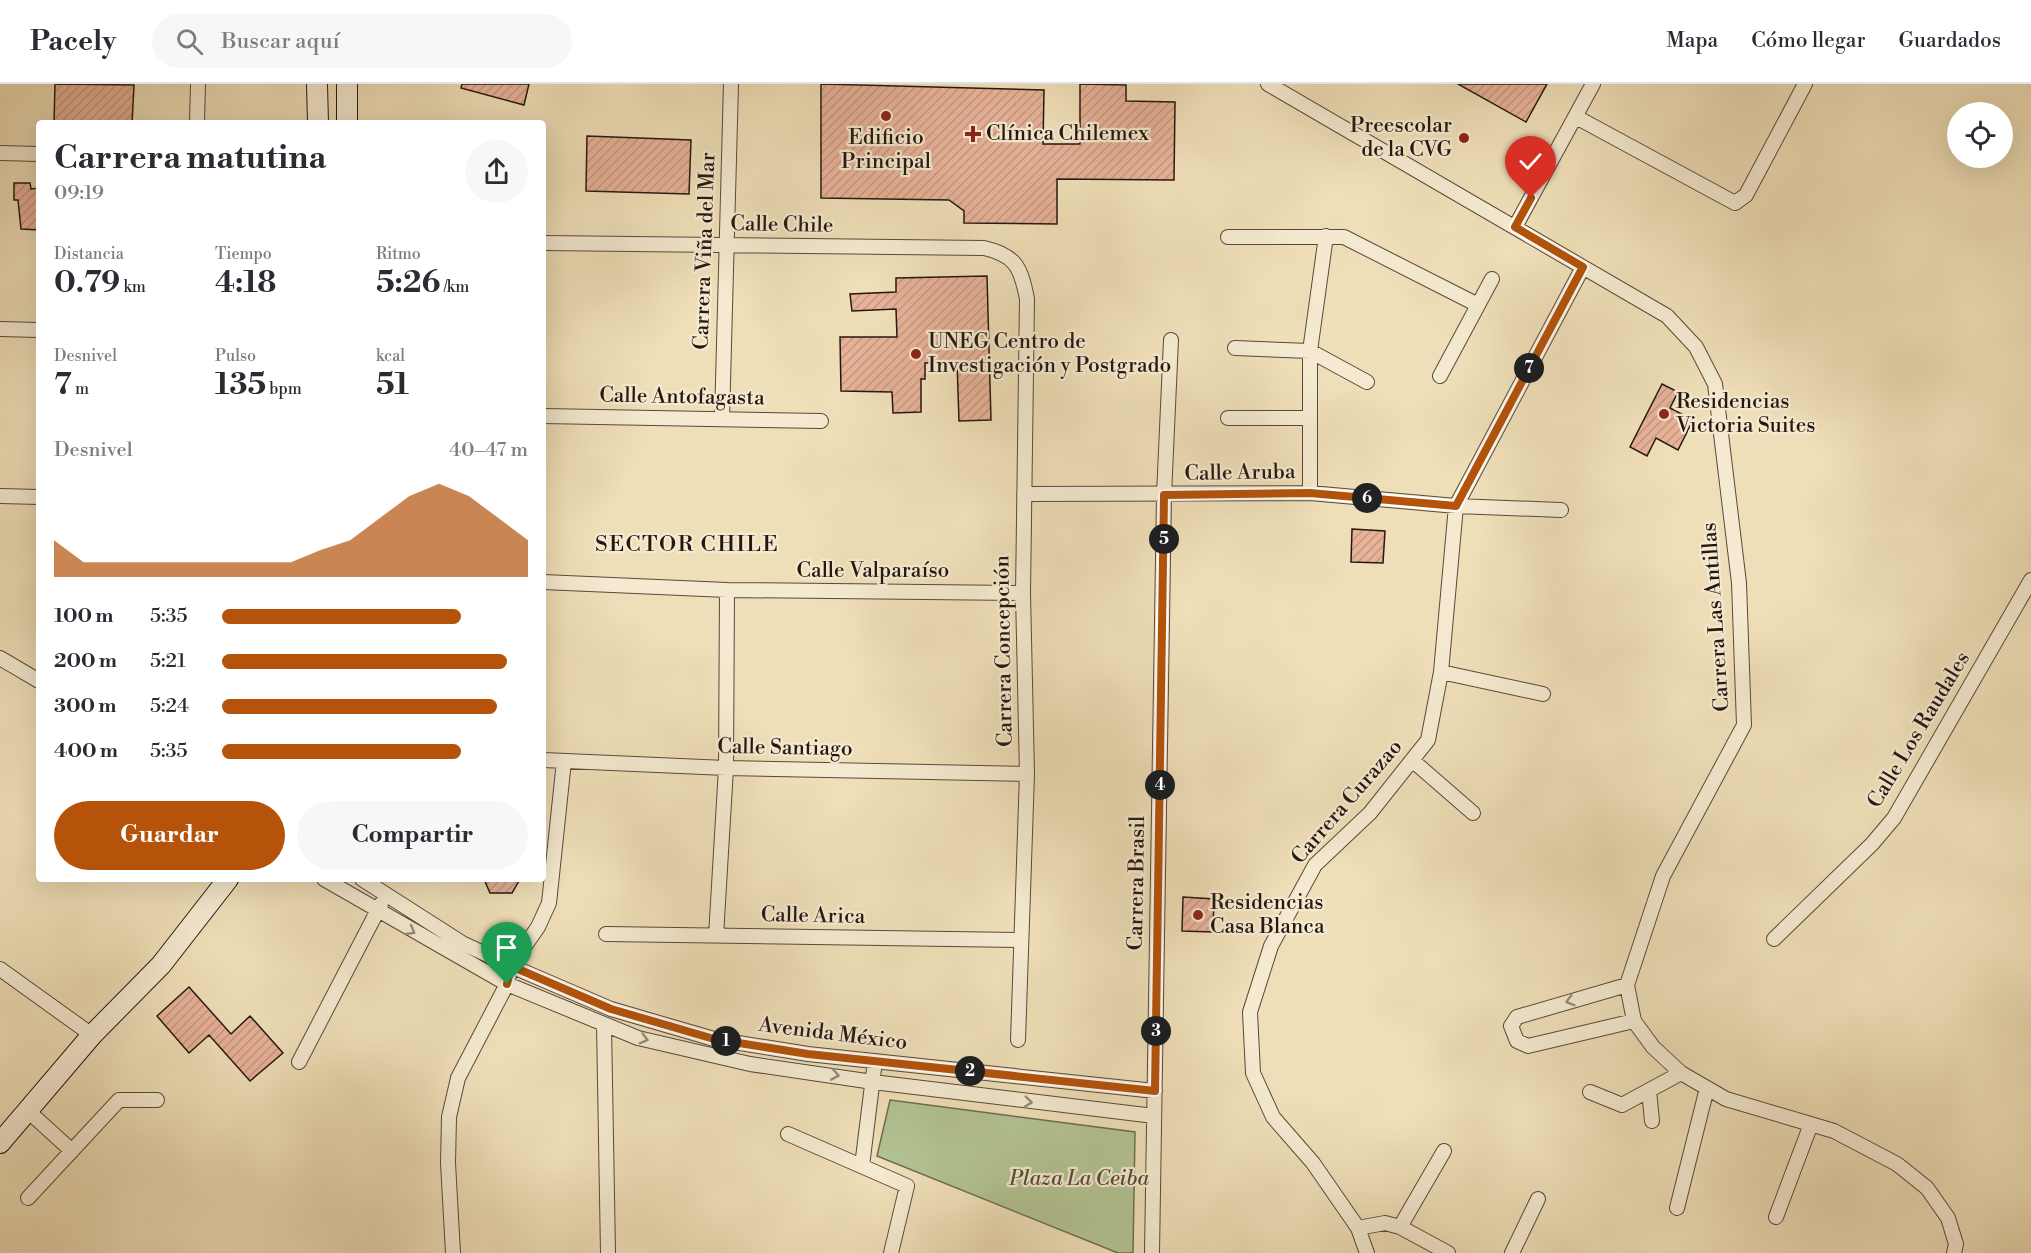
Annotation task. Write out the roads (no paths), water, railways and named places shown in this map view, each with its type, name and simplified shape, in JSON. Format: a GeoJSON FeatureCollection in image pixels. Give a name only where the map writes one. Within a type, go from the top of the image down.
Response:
{"type":"FeatureCollection","features":[{"type":"Feature","properties":{"kind":"street"},"geometry":{"type":"LineString","coordinates":[[197,120],[198,84]]}},
{"type":"Feature","properties":{"kind":"street"},"geometry":{"type":"LineString","coordinates":[[318,84],[318,120]]}},
{"type":"Feature","properties":{"kind":"street"},"geometry":{"type":"LineString","coordinates":[[347,84],[347,120]]}},
{"type":"Feature","properties":{"kind":"street","name":"Carrera Viña del Mar"},"geometry":{"type":"LineString","coordinates":[[722,419],[730,84]]}},
{"type":"Feature","properties":{"kind":"street","name":"Carrera Las Antillas"},"geometry":{"type":"LineString","coordinates":[[1269,84],[1667,316],[1696,347],[1715,384],[1739,583],[1744,725],[1663,876],[1627,986],[1634,1021],[1653,1047],[1681,1073],[1726,1099],[1834,1131],[1897,1164],[1927,1188],[1948,1218],[1956,1244],[1954,1253]]}},
{"type":"Feature","properties":{"kind":"street"},"geometry":{"type":"LineString","coordinates":[[1515,227],[1593,84]]}},
{"type":"Feature","properties":{"kind":"street"},"geometry":{"type":"LineString","coordinates":[[1576,117],[1735,203],[1746,195],[1805,84]]}},
{"type":"Feature","properties":{"kind":"street"},"geometry":{"type":"LineString","coordinates":[[0,153],[36,154]]}},
{"type":"Feature","properties":{"kind":"street"},"geometry":{"type":"LineString","coordinates":[[1228,237],[1344,237],[1478,305]]}},
{"type":"Feature","properties":{"kind":"street"},"geometry":{"type":"LineString","coordinates":[[1310,493],[1310,351],[1326,237]]}},
{"type":"Feature","properties":{"kind":"street","name":"Calle Chile"},"geometry":{"type":"LineString","coordinates":[[546,243],[984,248],[1002,252],[1016,264]]}},
{"type":"Feature","properties":{"kind":"street","name":"Carrera Concepción"},"geometry":{"type":"LineString","coordinates":[[1016,264],[1023,276],[1027,299],[1023,593],[1027,774],[1018,1040]]}},
{"type":"Feature","properties":{"kind":"street"},"geometry":{"type":"LineString","coordinates":[[1456,506],[1583,267]]}},
{"type":"Feature","properties":{"kind":"street"},"geometry":{"type":"LineString","coordinates":[[1440,376],[1492,279]]}},
{"type":"Feature","properties":{"kind":"street"},"geometry":{"type":"LineString","coordinates":[[0,329],[36,330]]}},
{"type":"Feature","properties":{"kind":"street","name":"Carrera Brasil"},"geometry":{"type":"LineString","coordinates":[[1152,1253],[1164,495],[1170,340]]}},
{"type":"Feature","properties":{"kind":"street"},"geometry":{"type":"LineString","coordinates":[[1235,348],[1310,351],[1367,382]]}},
{"type":"Feature","properties":{"kind":"street","name":"Calle Antofagasta"},"geometry":{"type":"LineString","coordinates":[[546,416],[821,421]]}},
{"type":"Feature","properties":{"kind":"street"},"geometry":{"type":"LineString","coordinates":[[1228,418],[1310,418]]}},
{"type":"Feature","properties":{"kind":"street","name":"Calle Aruba"},"geometry":{"type":"LineString","coordinates":[[1024,494],[1310,493],[1456,506],[1561,510]]}},
{"type":"Feature","properties":{"kind":"street"},"geometry":{"type":"LineString","coordinates":[[0,496],[36,497]]}},
{"type":"Feature","properties":{"kind":"street","name":"Carrera Curazao"},"geometry":{"type":"LineString","coordinates":[[1366,1253],[1358,1228],[1313,1163],[1273,1117],[1253,1073],[1250,1012],[1271,945],[1316,865],[1370,813],[1428,740],[1441,672],[1456,506]]}},
{"type":"Feature","properties":{"kind":"street","name":"Calle Los Raudales"},"geometry":{"type":"LineString","coordinates":[[1774,939],[1872,844],[1894,818],[2031,580]]}},
{"type":"Feature","properties":{"kind":"street","name":"Calle Valparaíso"},"geometry":{"type":"LineString","coordinates":[[546,582],[727,590],[1023,593]]}},
{"type":"Feature","properties":{"kind":"street"},"geometry":{"type":"LineString","coordinates":[[716,936],[726,768],[727,590]]}},
{"type":"Feature","properties":{"kind":"street"},"geometry":{"type":"LineString","coordinates":[[0,658],[36,679]]}},
{"type":"Feature","properties":{"kind":"street"},"geometry":{"type":"LineString","coordinates":[[1441,672],[1543,694]]}},
{"type":"Feature","properties":{"kind":"street","name":"Calle Santiago"},"geometry":{"type":"LineString","coordinates":[[546,760],[726,768],[1027,774]]}},
{"type":"Feature","properties":{"kind":"street"},"geometry":{"type":"LineString","coordinates":[[1412,760],[1473,813]]}},
{"type":"Feature","properties":{"kind":"street"},"geometry":{"type":"LineString","coordinates":[[453,1253],[448,1163],[449,1117],[458,1078],[507,984],[511,966],[538,927],[549,903],[564,761]]}},
{"type":"Feature","properties":{"kind":"street"},"geometry":{"type":"LineString","coordinates":[[0,1143],[92,1035],[161,965],[225,882]]}},
{"type":"Feature","properties":{"kind":"street","name":"Avenida México"},"geometry":{"type":"LineString","coordinates":[[329,882],[507,984],[638,1038],[750,1064],[873,1082],[1154,1116]]}},
{"type":"Feature","properties":{"kind":"street","name":"Avenida México"},"geometry":{"type":"LineString","coordinates":[[367,882],[462,943],[511,966],[611,1009],[714,1039],[875,1061],[1155,1091]]}},
{"type":"Feature","properties":{"kind":"street"},"geometry":{"type":"LineString","coordinates":[[299,1062],[386,894]]}},
{"type":"Feature","properties":{"kind":"street","name":"Calle Arica"},"geometry":{"type":"LineString","coordinates":[[606,934],[1020,940]]}},
{"type":"Feature","properties":{"kind":"street"},"geometry":{"type":"LineString","coordinates":[[0,969],[92,1035]]}},
{"type":"Feature","properties":{"kind":"street"},"geometry":{"type":"LineString","coordinates":[[1627,986],[1517,1017],[1511,1026],[1517,1041],[1528,1046],[1634,1021]]}},
{"type":"Feature","properties":{"kind":"street"},"geometry":{"type":"LineString","coordinates":[[604,1024],[608,1253]]}},
{"type":"Feature","properties":{"kind":"street"},"geometry":{"type":"LineString","coordinates":[[862,1166],[875,1061]]}},
{"type":"Feature","properties":{"kind":"street"},"geometry":{"type":"LineString","coordinates":[[1590,1092],[1622,1105],[1681,1073]]}},
{"type":"Feature","properties":{"kind":"street"},"geometry":{"type":"LineString","coordinates":[[1677,1208],[1707,1088]]}},
{"type":"Feature","properties":{"kind":"street"},"geometry":{"type":"LineString","coordinates":[[1649,1090],[1652,1120]]}},
{"type":"Feature","properties":{"kind":"street"},"geometry":{"type":"LineString","coordinates":[[28,1198],[119,1100],[157,1100]]}},
{"type":"Feature","properties":{"kind":"street"},"geometry":{"type":"LineString","coordinates":[[28,1111],[72,1151]]}},
{"type":"Feature","properties":{"kind":"street"},"geometry":{"type":"LineString","coordinates":[[1776,1217],[1811,1124]]}},
{"type":"Feature","properties":{"kind":"street"},"geometry":{"type":"LineString","coordinates":[[788,1134],[907,1186],[891,1253]]}},
{"type":"Feature","properties":{"kind":"street"},"geometry":{"type":"LineString","coordinates":[[1400,1227],[1444,1151]]}},
{"type":"Feature","properties":{"kind":"street"},"geometry":{"type":"LineString","coordinates":[[1512,1253],[1538,1199]]}},
{"type":"Feature","properties":{"kind":"street"},"geometry":{"type":"LineString","coordinates":[[1358,1228],[1385,1223],[1400,1227],[1448,1253]]}},
{"type":"Feature","properties":{"kind":"place","name":"Edificio Principal"},"geometry":{"type":"Point","coordinates":[886,116]}},
{"type":"Feature","properties":{"kind":"place","name":"Clínica Chilemex"},"geometry":{"type":"Point","coordinates":[973,134]}},
{"type":"Feature","properties":{"kind":"place","name":"Preescolar de la CVG"},"geometry":{"type":"Point","coordinates":[1464,138]}},
{"type":"Feature","properties":{"kind":"place","name":"UNEG Centro de Investigación y Postgrado"},"geometry":{"type":"Point","coordinates":[916,354]}},
{"type":"Feature","properties":{"kind":"place","name":"Residencias Victoria Suites"},"geometry":{"type":"Point","coordinates":[1664,414]}},
{"type":"Feature","properties":{"kind":"place","name":"Residencias Casa Blanca"},"geometry":{"type":"Point","coordinates":[1198,915]}},
{"type":"Feature","properties":{"kind":"district","name":"SECTOR CHILE"},"geometry":{"type":"Point","coordinates":[687,544]}},
{"type":"Feature","properties":{"kind":"park label","name":"Plaza La Ceiba"},"geometry":{"type":"Point","coordinates":[1079,1179]}}]}
